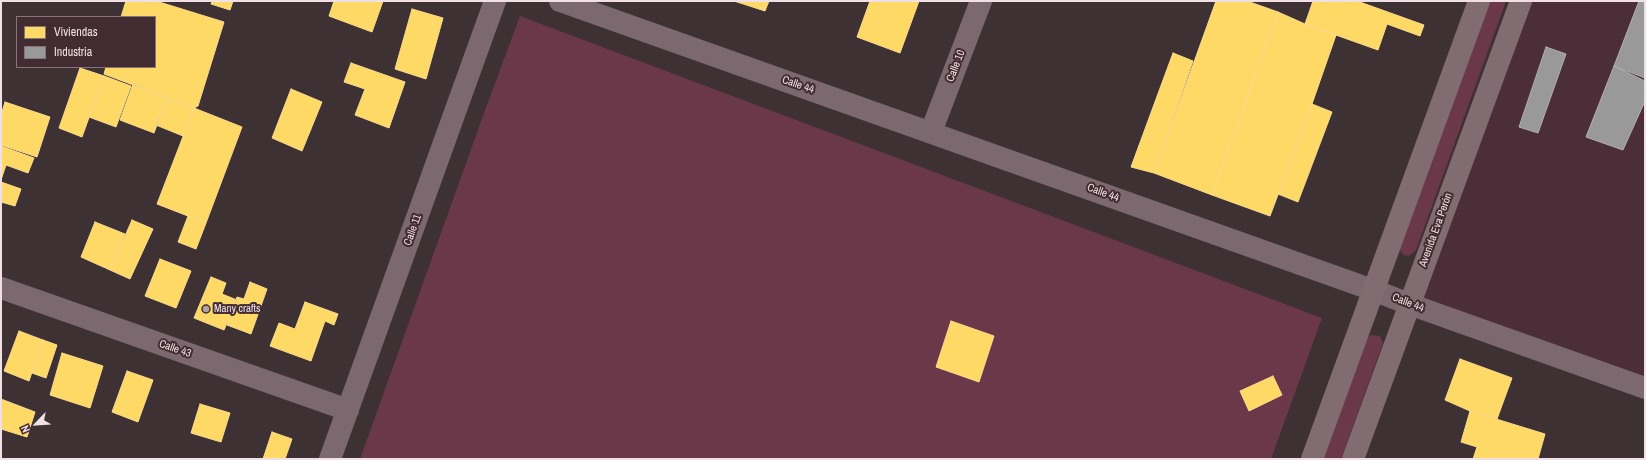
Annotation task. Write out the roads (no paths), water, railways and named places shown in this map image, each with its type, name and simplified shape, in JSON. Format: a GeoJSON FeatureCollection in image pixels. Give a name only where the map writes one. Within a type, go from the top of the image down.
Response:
{"type":"FeatureCollection","features":[{"type":"Feature","properties":{"kind":"main road"},"geometry":{"type":"LineString","coordinates":[[1312,459],[1479,1]]}},
{"type":"Feature","properties":{"kind":"main road","name":"Avenida Eva Perón"},"geometry":{"type":"LineString","coordinates":[[1353,459],[1521,1]]}},
{"type":"Feature","properties":{"kind":"street","name":"Calle 11"},"geometry":{"type":"LineString","coordinates":[[330,459],[496,1]]}},
{"type":"Feature","properties":{"kind":"street","name":"Calle 44"},"geometry":{"type":"LineString","coordinates":[[560,1],[931,132],[1645,388]]}},
{"type":"Feature","properties":{"kind":"street","name":"Calle 10"},"geometry":{"type":"LineString","coordinates":[[931,132],[980,1]]}},
{"type":"Feature","properties":{"kind":"street","name":"Calle 43"},"geometry":{"type":"LineString","coordinates":[[1,288],[348,410]]}},
{"type":"Feature","properties":{"kind":"place","name":"Many crafts"},"geometry":{"type":"Point","coordinates":[206,309]}}]}
